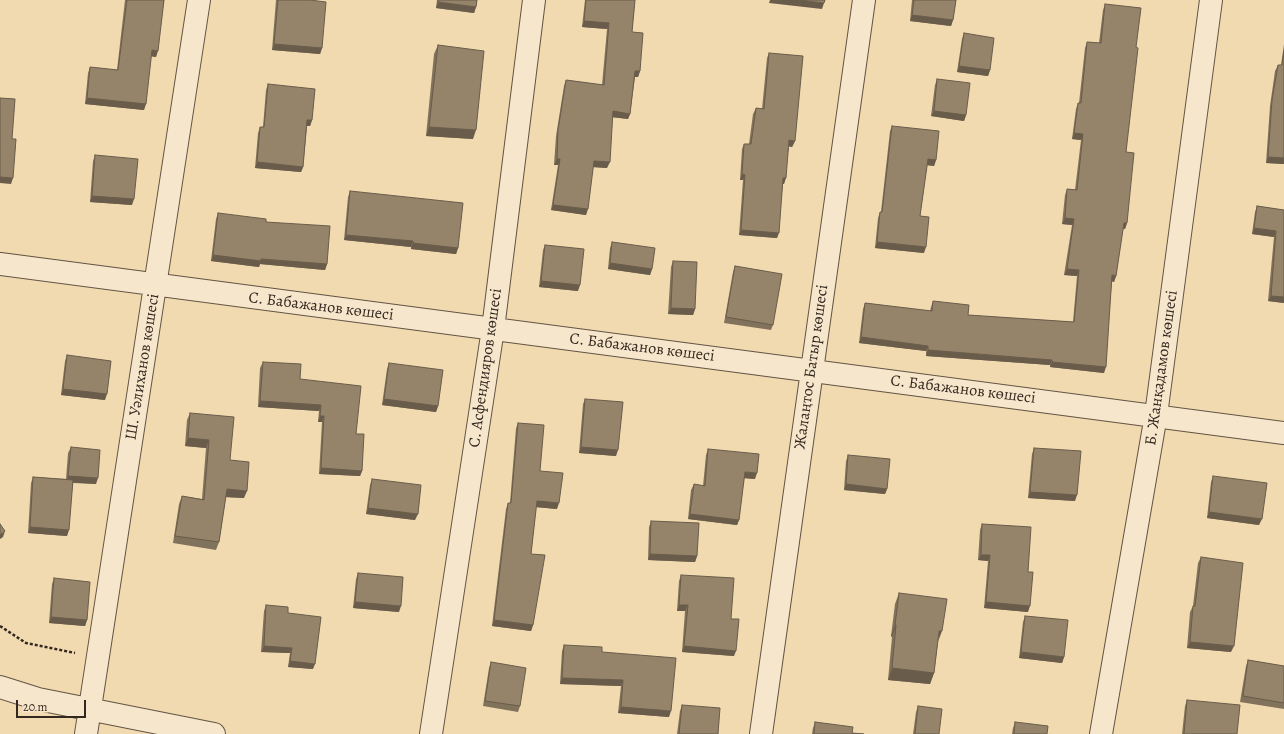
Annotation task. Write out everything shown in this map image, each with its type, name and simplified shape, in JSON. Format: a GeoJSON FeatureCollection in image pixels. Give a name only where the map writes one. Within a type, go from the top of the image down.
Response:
{"type":"FeatureCollection","features":[{"type":"Feature","properties":{"kind":"street","name":"Ш. Уәлиханов көшесі"},"geometry":{"type":"LineString","coordinates":[[86,734],[99,658],[199,0]]}},
{"type":"Feature","properties":{"kind":"street","name":"С. Асфендияров көшесі"},"geometry":{"type":"LineString","coordinates":[[431,734],[493,329],[534,0]]}},
{"type":"Feature","properties":{"kind":"street","name":"Жалаңтос Батыр көшесі"},"geometry":{"type":"LineString","coordinates":[[761,734],[864,0]]}},
{"type":"Feature","properties":{"kind":"street","name":"Б. Жанқадамов көшесі"},"geometry":{"type":"LineString","coordinates":[[1101,734],[1156,415],[1211,0]]}},
{"type":"Feature","properties":{"kind":"street","name":"С. Бабажанов көшесі"},"geometry":{"type":"LineString","coordinates":[[0,264],[1284,433]]}},
{"type":"Feature","properties":{"kind":"street"},"geometry":{"type":"LineString","coordinates":[[0,687],[38,699],[214,734]]}},
{"type":"Feature","properties":{"kind":"path"},"geometry":{"type":"LineString","coordinates":[[0,626],[26,643],[99,658]]}},
{"type":"Feature","properties":{"kind":"building"},"geometry":{"type":"Polygon","coordinates":[[[127,0],[164,0],[158,51],[152,50],[146,104],[87,98],[90,67],[118,70],[127,0]]]}},
{"type":"Feature","properties":{"kind":"building"},"geometry":{"type":"Polygon","coordinates":[[[278,0],[310,0],[326,2],[322,48],[274,44],[278,0]]]}},
{"type":"Feature","properties":{"kind":"building"},"geometry":{"type":"Polygon","coordinates":[[[438,0],[477,0],[476,7],[438,2],[438,0]]]}},
{"type":"Feature","properties":{"kind":"building"},"geometry":{"type":"Polygon","coordinates":[[[586,0],[635,0],[632,32],[643,33],[640,71],[635,71],[630,114],[613,111],[610,162],[594,161],[588,209],[553,205],[560,159],[557,159],[558,130],[566,80],[604,85],[609,23],[584,21],[586,0]]]}},
{"type":"Feature","properties":{"kind":"building"},"geometry":{"type":"Polygon","coordinates":[[[798,0],[825,0],[824,3],[798,0]]]}},
{"type":"Feature","properties":{"kind":"building"},"geometry":{"type":"Polygon","coordinates":[[[914,0],[956,0],[953,20],[912,15],[914,0]]]}},
{"type":"Feature","properties":{"kind":"building"},"geometry":{"type":"Polygon","coordinates":[[[1105,4],[1141,8],[1126,152],[1134,153],[1127,223],[1124,223],[1116,276],[1112,275],[1106,367],[1052,362],[1052,360],[928,350],[928,346],[861,337],[865,303],[932,311],[933,301],[969,305],[968,315],[1074,322],[1079,270],[1067,269],[1074,219],[1065,218],[1067,189],[1077,190],[1083,134],[1074,133],[1078,103],[1081,103],[1087,42],[1101,43],[1105,4]]]}},
{"type":"Feature","properties":{"kind":"building"},"geometry":{"type":"Polygon","coordinates":[[[964,33],[994,38],[990,70],[959,66],[964,33]]]}},
{"type":"Feature","properties":{"kind":"building"},"geometry":{"type":"Polygon","coordinates":[[[438,45],[484,51],[476,130],[429,127],[438,45]]]}},
{"type":"Feature","properties":{"kind":"building"},"geometry":{"type":"Polygon","coordinates":[[[1284,51],[1284,158],[1268,157],[1272,100],[1278,65],[1282,65],[1284,51]]]}},
{"type":"Feature","properties":{"kind":"building"},"geometry":{"type":"Polygon","coordinates":[[[769,53],[803,56],[795,141],[789,140],[786,178],[783,178],[779,233],[741,230],[745,175],[742,174],[744,144],[751,144],[756,108],[764,109],[769,53]]]}},
{"type":"Feature","properties":{"kind":"building"},"geometry":{"type":"Polygon","coordinates":[[[937,79],[970,83],[966,115],[934,111],[937,79]]]}},
{"type":"Feature","properties":{"kind":"building"},"geometry":{"type":"Polygon","coordinates":[[[268,84],[315,89],[312,120],[307,120],[303,167],[257,162],[260,127],[264,127],[268,84]]]}},
{"type":"Feature","properties":{"kind":"building"},"geometry":{"type":"Polygon","coordinates":[[[0,98],[15,99],[12,139],[16,139],[13,178],[0,177],[0,98]]]}},
{"type":"Feature","properties":{"kind":"building"},"geometry":{"type":"Polygon","coordinates":[[[892,126],[939,131],[936,160],[928,159],[920,216],[929,217],[926,247],[877,242],[892,126]]]}},
{"type":"Feature","properties":{"kind":"building"},"geometry":{"type":"Polygon","coordinates":[[[95,155],[138,159],[134,199],[92,196],[95,155]]]}},
{"type":"Feature","properties":{"kind":"building"},"geometry":{"type":"Polygon","coordinates":[[[350,191],[463,203],[458,248],[413,243],[413,241],[346,235],[350,191]]]}},
{"type":"Feature","properties":{"kind":"building"},"geometry":{"type":"Polygon","coordinates":[[[1257,206],[1284,210],[1284,297],[1271,296],[1276,231],[1254,228],[1257,206]]]}},
{"type":"Feature","properties":{"kind":"building"},"geometry":{"type":"Polygon","coordinates":[[[218,213],[266,219],[266,222],[330,226],[327,264],[261,259],[261,261],[213,255],[218,213]]]}},
{"type":"Feature","properties":{"kind":"building"},"geometry":{"type":"Polygon","coordinates":[[[612,242],[655,248],[652,269],[610,263],[612,242]]]}},
{"type":"Feature","properties":{"kind":"building"},"geometry":{"type":"Polygon","coordinates":[[[545,245],[584,249],[580,285],[541,281],[545,245]]]}},
{"type":"Feature","properties":{"kind":"building"},"geometry":{"type":"Polygon","coordinates":[[[673,261],[697,262],[695,309],[671,308],[673,261]]]}},
{"type":"Feature","properties":{"kind":"building"},"geometry":{"type":"Polygon","coordinates":[[[735,266],[782,274],[773,325],[726,317],[735,266]]]}},
{"type":"Feature","properties":{"kind":"building"},"geometry":{"type":"Polygon","coordinates":[[[67,355],[111,361],[107,394],[63,389],[67,355]]]}},
{"type":"Feature","properties":{"kind":"building"},"geometry":{"type":"Polygon","coordinates":[[[263,362],[301,364],[300,379],[361,386],[356,434],[364,434],[362,471],[321,468],[324,416],[320,416],[321,405],[260,401],[263,362]]]}},
{"type":"Feature","properties":{"kind":"building"},"geometry":{"type":"Polygon","coordinates":[[[389,363],[443,370],[438,406],[384,399],[389,363]]]}},
{"type":"Feature","properties":{"kind":"building"},"geometry":{"type":"Polygon","coordinates":[[[585,399],[623,402],[618,450],[581,447],[585,399]]]}},
{"type":"Feature","properties":{"kind":"building"},"geometry":{"type":"Polygon","coordinates":[[[190,413],[234,417],[230,460],[249,462],[247,491],[227,489],[219,542],[175,536],[182,496],[204,500],[209,440],[188,438],[190,413]]]}},
{"type":"Feature","properties":{"kind":"building"},"geometry":{"type":"Polygon","coordinates":[[[518,423],[544,425],[540,471],[563,473],[559,503],[537,501],[531,554],[545,555],[533,625],[494,620],[508,503],[511,503],[518,423]]]}},
{"type":"Feature","properties":{"kind":"building"},"geometry":{"type":"Polygon","coordinates":[[[71,447],[100,450],[98,478],[68,476],[71,447]]]}},
{"type":"Feature","properties":{"kind":"building"},"geometry":{"type":"Polygon","coordinates":[[[1034,448],[1081,451],[1077,495],[1030,492],[1034,448]]]}},
{"type":"Feature","properties":{"kind":"building"},"geometry":{"type":"Polygon","coordinates":[[[708,449],[759,454],[757,473],[745,472],[739,520],[690,514],[694,484],[705,486],[708,449]]]}},
{"type":"Feature","properties":{"kind":"building"},"geometry":{"type":"Polygon","coordinates":[[[848,455],[890,459],[887,489],[846,484],[848,455]]]}},
{"type":"Feature","properties":{"kind":"building"},"geometry":{"type":"Polygon","coordinates":[[[1213,476],[1267,483],[1262,519],[1209,512],[1213,476]]]}},
{"type":"Feature","properties":{"kind":"building"},"geometry":{"type":"Polygon","coordinates":[[[33,477],[73,480],[69,530],[30,527],[33,477]]]}},
{"type":"Feature","properties":{"kind":"building"},"geometry":{"type":"Polygon","coordinates":[[[372,479],[421,485],[418,514],[368,508],[372,479]]]}},
{"type":"Feature","properties":{"kind":"building"},"geometry":{"type":"Polygon","coordinates":[[[651,521],[699,523],[697,556],[650,554],[651,521]]]}},
{"type":"Feature","properties":{"kind":"building"},"geometry":{"type":"Polygon","coordinates":[[[0,524],[5,531],[0,535],[0,524]]]}},
{"type":"Feature","properties":{"kind":"building"},"geometry":{"type":"Polygon","coordinates":[[[982,524],[1031,527],[1028,572],[1033,572],[1030,606],[986,602],[990,555],[981,555],[982,524]]]}},
{"type":"Feature","properties":{"kind":"building"},"geometry":{"type":"Polygon","coordinates":[[[1201,557],[1243,563],[1234,646],[1190,642],[1193,606],[1195,606],[1201,557]]]}},
{"type":"Feature","properties":{"kind":"building"},"geometry":{"type":"Polygon","coordinates":[[[358,573],[403,577],[401,606],[355,602],[358,573]]]}},
{"type":"Feature","properties":{"kind":"building"},"geometry":{"type":"Polygon","coordinates":[[[681,575],[734,578],[731,619],[739,619],[736,651],[684,646],[688,605],[679,605],[681,575]]]}},
{"type":"Feature","properties":{"kind":"building"},"geometry":{"type":"Polygon","coordinates":[[[54,578],[90,582],[87,620],[51,617],[54,578]]]}},
{"type":"Feature","properties":{"kind":"building"},"geometry":{"type":"Polygon","coordinates":[[[899,593],[947,599],[942,631],[939,631],[934,673],[892,668],[899,593]]]}},
{"type":"Feature","properties":{"kind":"building"},"geometry":{"type":"Polygon","coordinates":[[[266,605],[288,607],[288,613],[321,617],[315,664],[290,661],[292,648],[264,646],[266,605]]]}},
{"type":"Feature","properties":{"kind":"building"},"geometry":{"type":"Polygon","coordinates":[[[1025,616],[1068,620],[1064,657],[1021,652],[1025,616]]]}},
{"type":"Feature","properties":{"kind":"building"},"geometry":{"type":"Polygon","coordinates":[[[564,645],[602,647],[602,652],[676,658],[671,711],[621,707],[623,680],[562,678],[564,645]]]}},
{"type":"Feature","properties":{"kind":"building"},"geometry":{"type":"Polygon","coordinates":[[[1248,660],[1284,666],[1284,703],[1243,696],[1248,660]]]}},
{"type":"Feature","properties":{"kind":"building"},"geometry":{"type":"Polygon","coordinates":[[[491,662],[526,668],[520,706],[485,701],[491,662]]]}},
{"type":"Feature","properties":{"kind":"building"},"geometry":{"type":"Polygon","coordinates":[[[1187,700],[1240,705],[1237,734],[1184,734],[1187,700]]]}},
{"type":"Feature","properties":{"kind":"building"},"geometry":{"type":"Polygon","coordinates":[[[682,705],[720,708],[718,734],[679,734],[682,705]]]}},
{"type":"Feature","properties":{"kind":"building"},"geometry":{"type":"Polygon","coordinates":[[[918,706],[942,709],[939,734],[915,734],[918,706]]]}},
{"type":"Feature","properties":{"kind":"building"},"geometry":{"type":"Polygon","coordinates":[[[815,722],[853,727],[852,733],[864,734],[814,734],[815,722]]]}},
{"type":"Feature","properties":{"kind":"building"},"geometry":{"type":"Polygon","coordinates":[[[1015,722],[1048,726],[1047,734],[1014,734],[1015,722]]]}}]}
